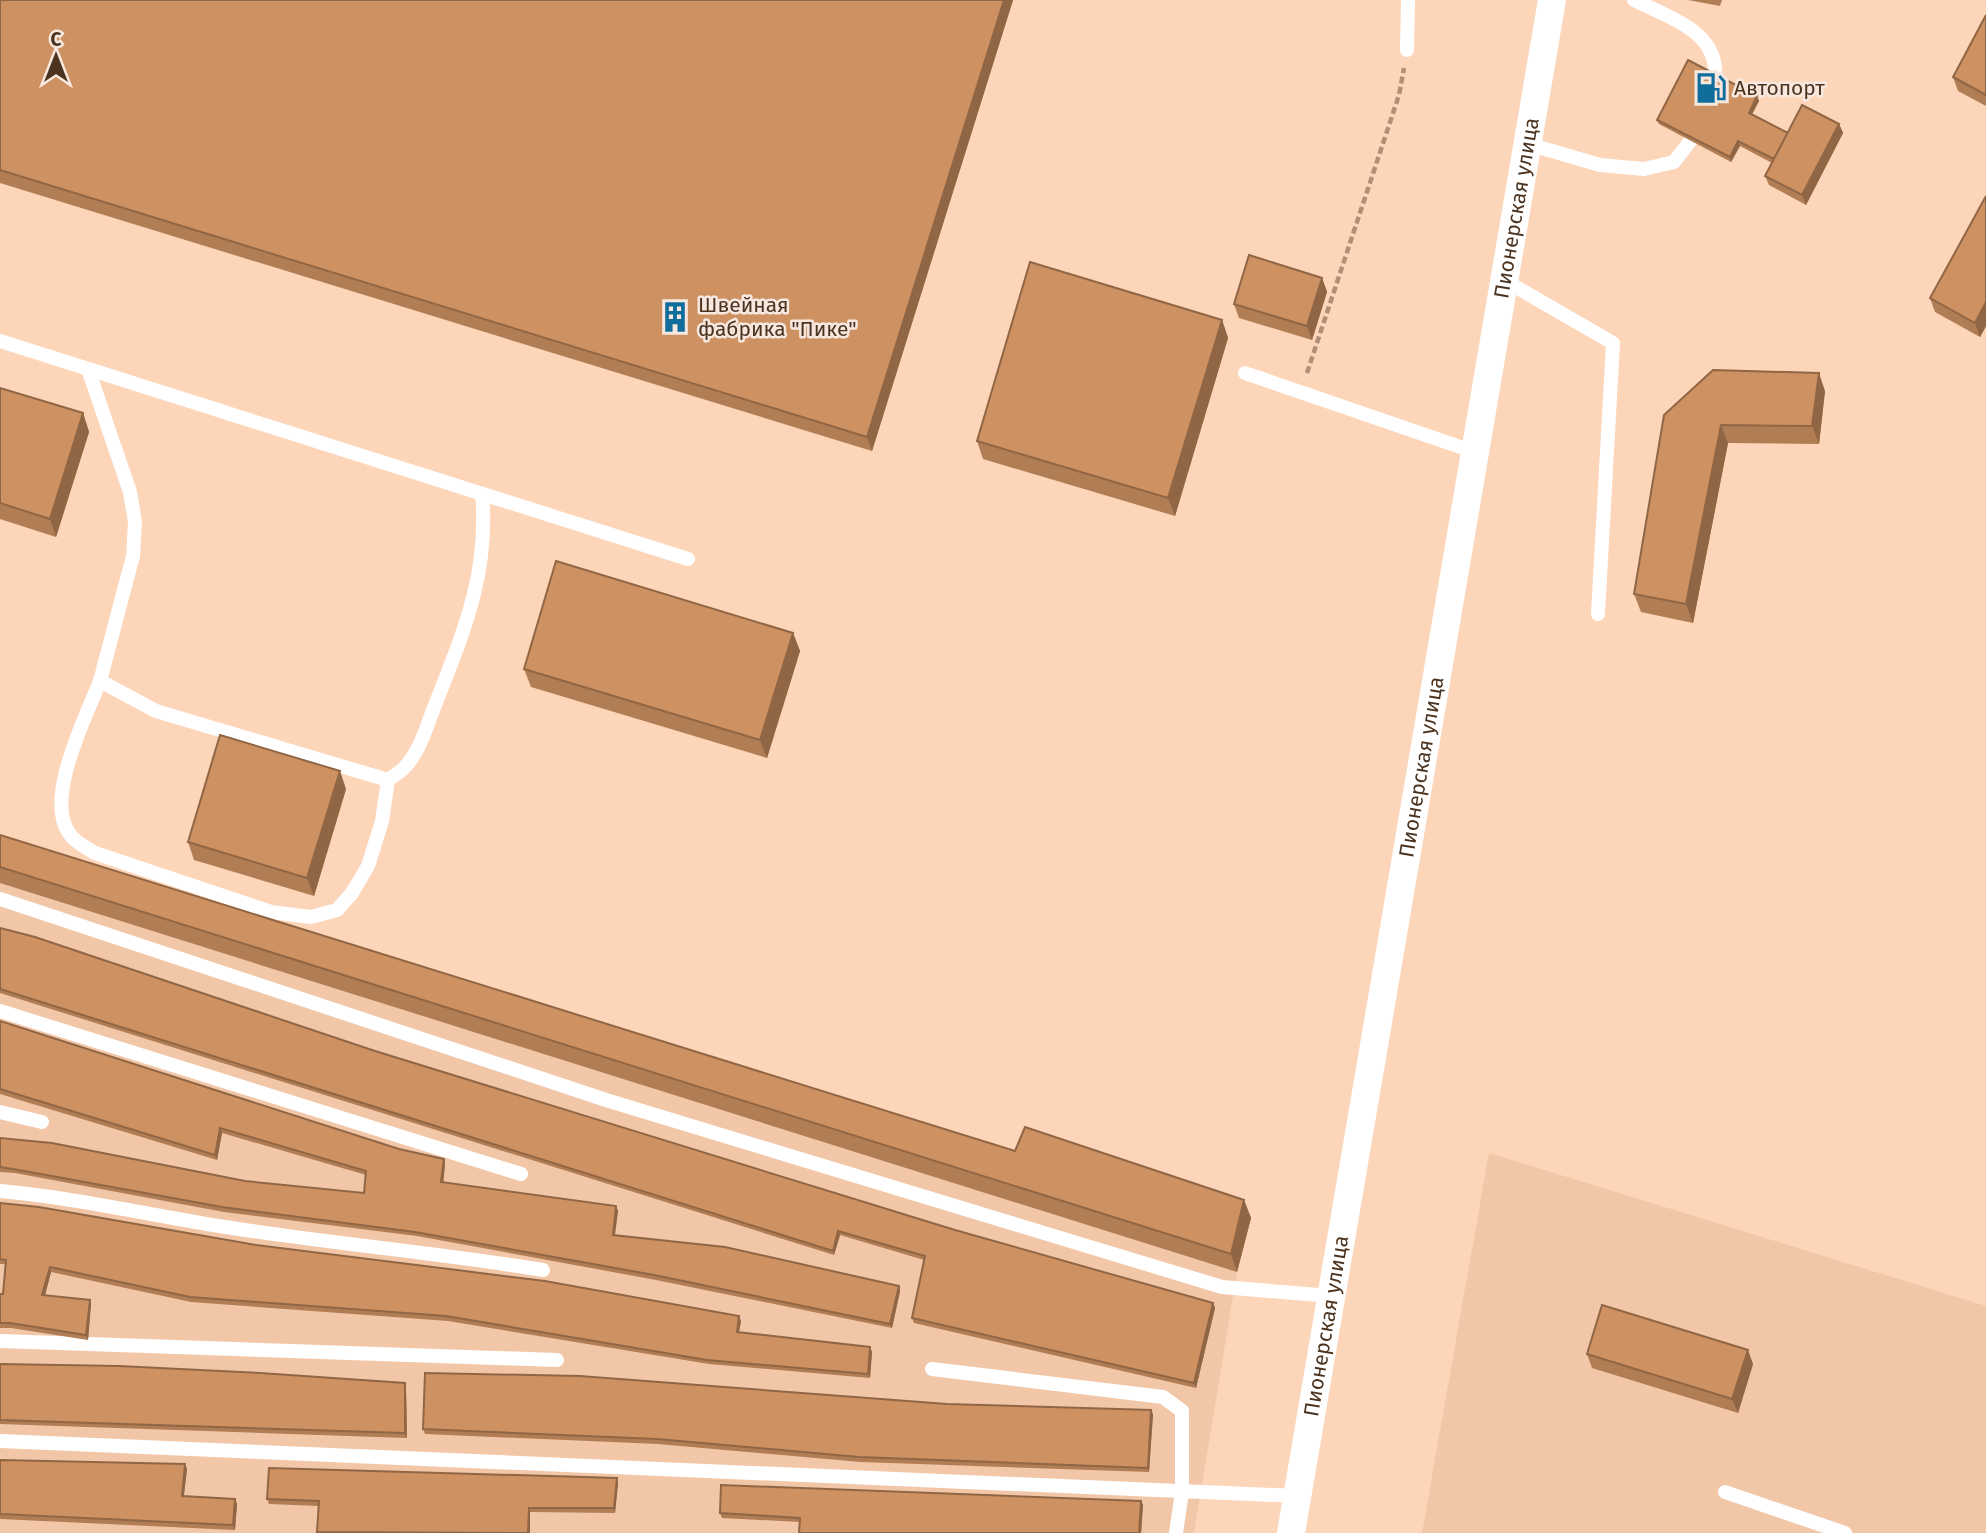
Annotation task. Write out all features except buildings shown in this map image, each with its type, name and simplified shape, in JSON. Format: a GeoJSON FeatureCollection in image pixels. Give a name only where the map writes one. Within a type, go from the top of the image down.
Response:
{"type":"FeatureCollection","features":[{"type":"Feature","properties":{"kind":"street","name":"Пионерская улица"},"geometry":{"type":"LineString","coordinates":[[1291,1533],[1552,0]]}},
{"type":"Feature","properties":{"kind":"lane"},"geometry":{"type":"LineString","coordinates":[[1407,50],[1408,0]]}},
{"type":"Feature","properties":{"kind":"lane"},"geometry":{"type":"LineString","coordinates":[[1528,144],[1600,165],[1644,169],[1674,162],[1694,136],[1712,96],[1715,69],[1710,49],[1692,29],[1634,0]]}},
{"type":"Feature","properties":{"kind":"lane"},"geometry":{"type":"LineString","coordinates":[[1504,280],[1613,343],[1598,614]]}},
{"type":"Feature","properties":{"kind":"lane"},"geometry":{"type":"LineString","coordinates":[[0,341],[688,559]]}},
{"type":"Feature","properties":{"kind":"lane"},"geometry":{"type":"LineString","coordinates":[[88,369],[130,492],[135,522],[133,556],[100,681],[64,779],[61,813],[71,837],[96,853],[271,912],[311,917],[337,910],[358,884],[368,866],[382,821],[388,780],[405,768],[418,747],[469,618],[481,565],[485,525],[482,494]]}},
{"type":"Feature","properties":{"kind":"lane"},"geometry":{"type":"LineString","coordinates":[[1245,373],[1475,452]]}},
{"type":"Feature","properties":{"kind":"lane"},"geometry":{"type":"LineString","coordinates":[[100,681],[156,711],[388,780]]}},
{"type":"Feature","properties":{"kind":"lane"},"geometry":{"type":"LineString","coordinates":[[0,899],[606,1100],[1223,1287],[1331,1297]]}},
{"type":"Feature","properties":{"kind":"lane"},"geometry":{"type":"LineString","coordinates":[[0,1011],[521,1174]]}},
{"type":"Feature","properties":{"kind":"lane"},"geometry":{"type":"LineString","coordinates":[[0,1112],[42,1122]]}},
{"type":"Feature","properties":{"kind":"lane"},"geometry":{"type":"LineString","coordinates":[[0,1191],[34,1194],[233,1228],[543,1270]]}},
{"type":"Feature","properties":{"kind":"lane"},"geometry":{"type":"LineString","coordinates":[[0,1342],[556,1360]]}},
{"type":"Feature","properties":{"kind":"lane"},"geometry":{"type":"LineString","coordinates":[[932,1369],[1163,1397],[1182,1411],[1182,1492],[1176,1533]]}},
{"type":"Feature","properties":{"kind":"lane"},"geometry":{"type":"LineString","coordinates":[[0,1441],[1297,1496]]}},
{"type":"Feature","properties":{"kind":"lane"},"geometry":{"type":"LineString","coordinates":[[1725,1492],[1845,1533]]}},
{"type":"Feature","properties":{"kind":"path"},"geometry":{"type":"LineString","coordinates":[[1301,392],[1399,95],[1407,50]]}},
{"type":"Feature","properties":{"kind":"shaded area"},"geometry":{"type":"Polygon","coordinates":[[[0,851],[434,986],[1251,1218],[1237,1272],[1194,1533],[0,1533],[0,851]]]}},
{"type":"Feature","properties":{"kind":"shaded area"},"geometry":{"type":"Polygon","coordinates":[[[1489,1153],[1986,1306],[1986,1533],[1422,1533],[1489,1153]]]}},
{"type":"Feature","properties":{"kind":"place","name":"Автопорт"},"geometry":{"type":"Point","coordinates":[1711,88]}},
{"type":"Feature","properties":{"kind":"place","name":"Швейная фабрика \"Пике\""},"geometry":{"type":"Point","coordinates":[675,317]}}]}
